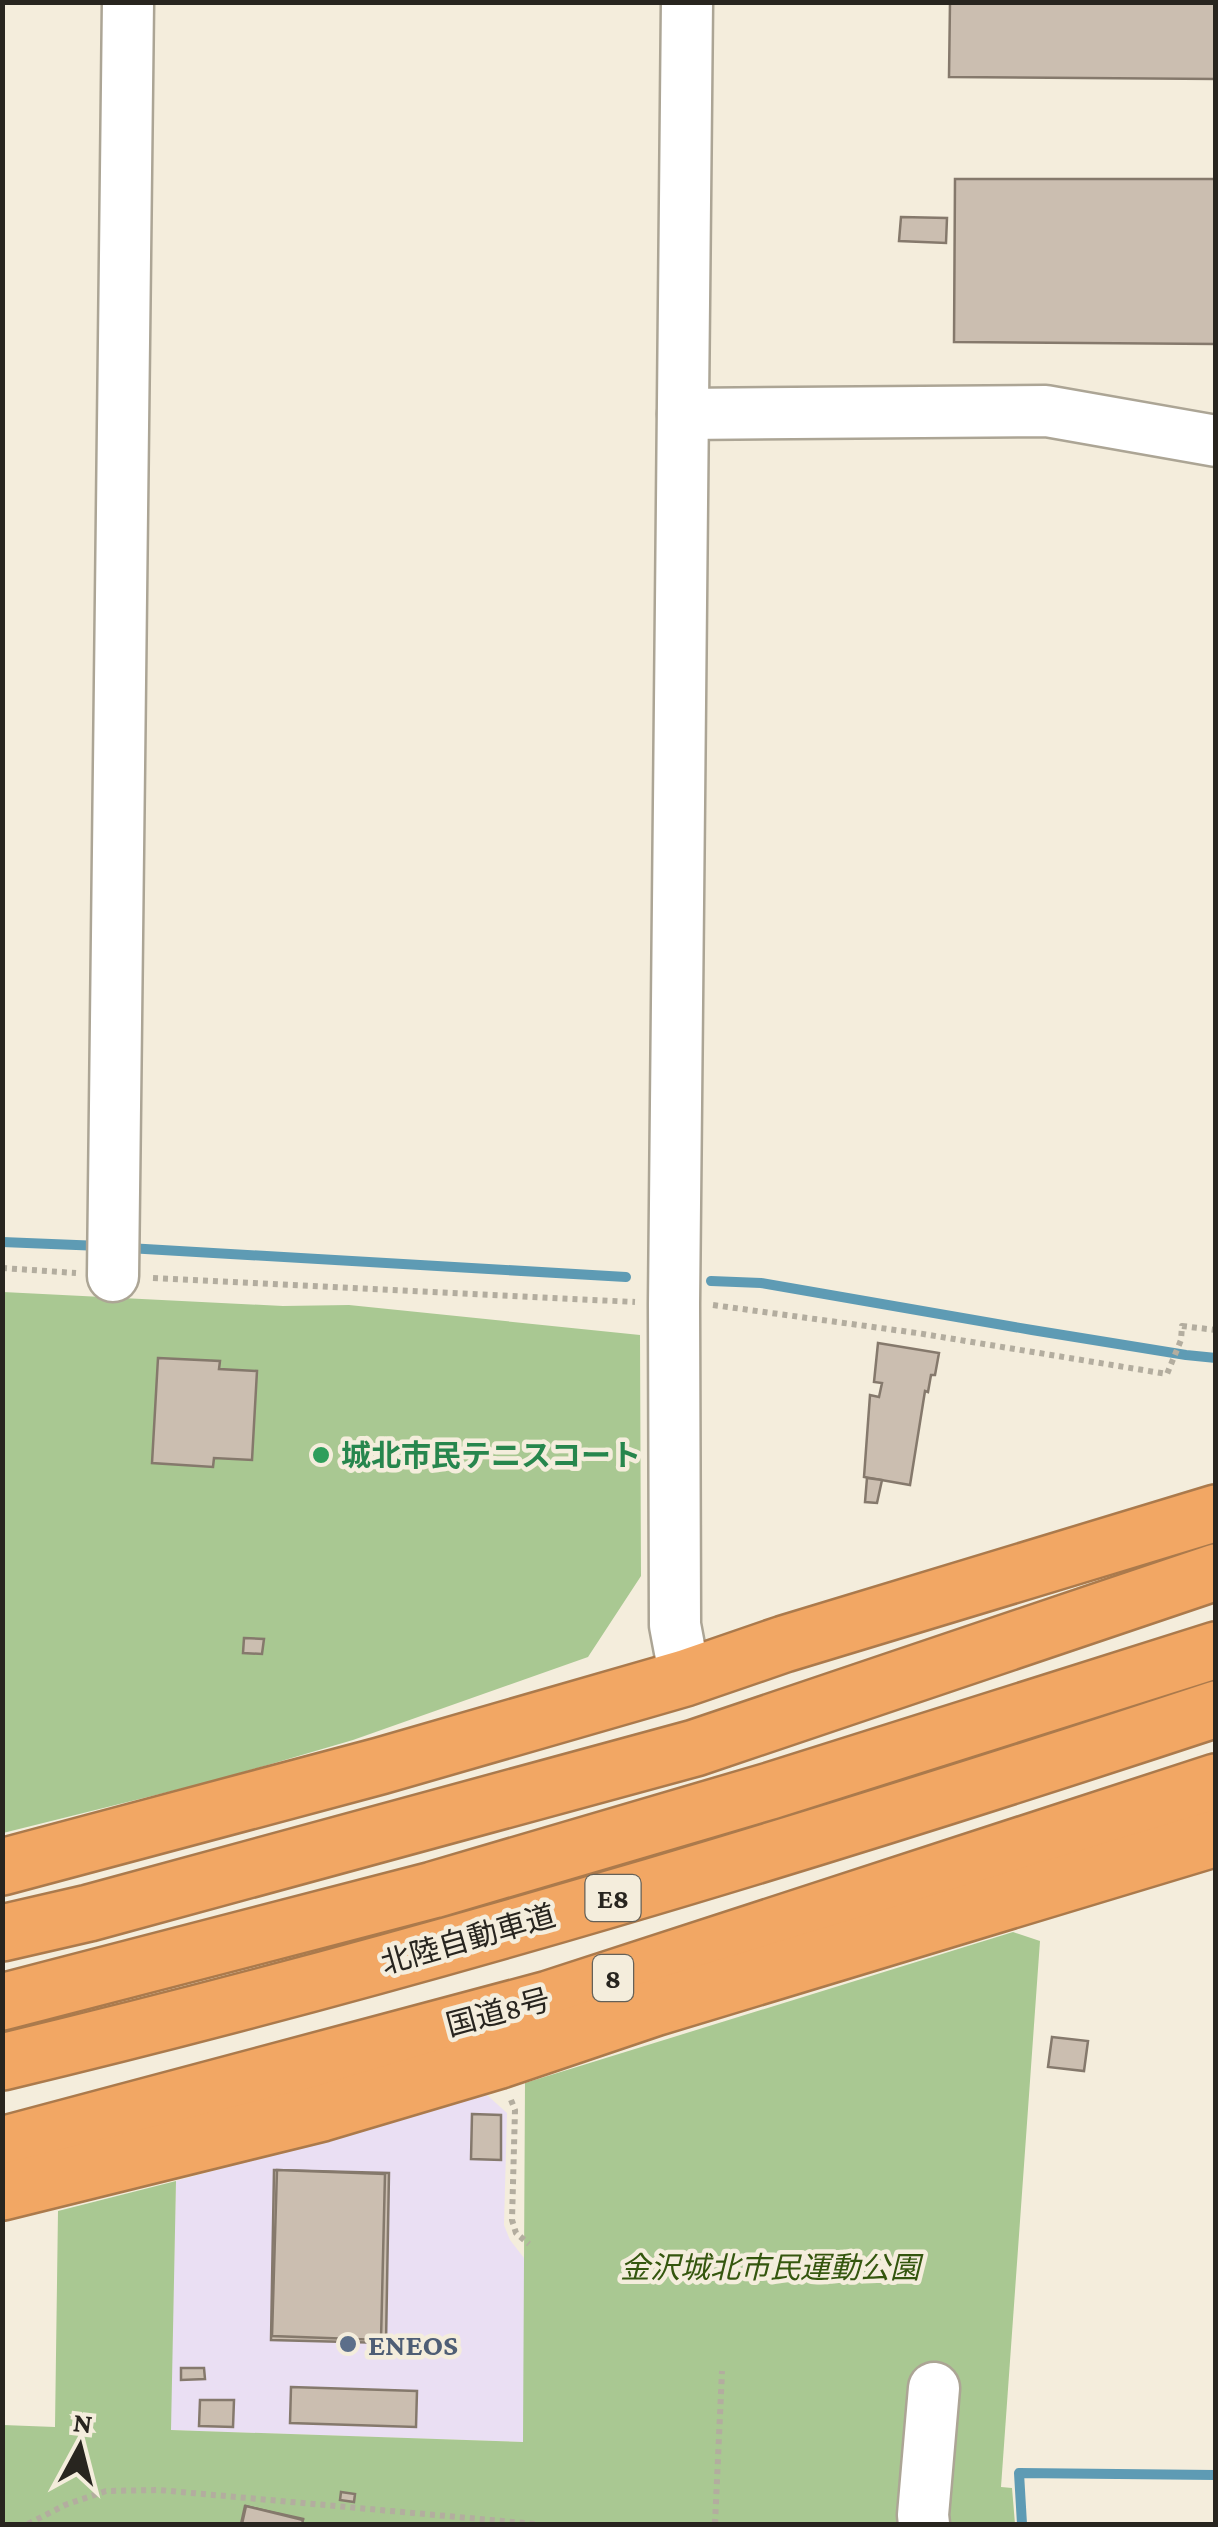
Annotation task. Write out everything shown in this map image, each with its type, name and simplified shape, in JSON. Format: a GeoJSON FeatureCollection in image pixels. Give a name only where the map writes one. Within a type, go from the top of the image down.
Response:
{"type":"FeatureCollection","features":[{"type":"Feature","properties":{"kind":"highway"},"geometry":{"type":"LineString","coordinates":[[2,1867],[380,1766],[685,1678],[784,1644],[1216,1514]]}},
{"type":"Feature","properties":{"kind":"highway"},"geometry":{"type":"LineString","coordinates":[[2,1933],[89,1913],[695,1748],[1216,1572]]}},
{"type":"Feature","properties":{"kind":"highway","name":"北陸自動車道"},"geometry":{"type":"LineString","coordinates":[[2,2002],[433,1890],[770,1792],[1216,1650]]}},
{"type":"Feature","properties":{"kind":"highway","name":"北陸自動車道"},"geometry":{"type":"LineString","coordinates":[[2,2062],[447,1947],[786,1846],[1216,1709]]}},
{"type":"Feature","properties":{"kind":"highway","name":"国道8号"},"geometry":{"type":"LineString","coordinates":[[2,2145],[549,1999],[1216,1782]]}},
{"type":"Feature","properties":{"kind":"highway"},"geometry":{"type":"LineString","coordinates":[[2,2192],[322,2112],[497,2061],[654,2008],[1216,1838]]}},
{"type":"Feature","properties":{"kind":"street"},"geometry":{"type":"LineString","coordinates":[[114,1256],[128,2]]}},
{"type":"Feature","properties":{"kind":"street"},"geometry":{"type":"LineString","coordinates":[[685,1678],[675,1625],[674,1304],[687,2]]}},
{"type":"Feature","properties":{"kind":"street"},"geometry":{"type":"LineString","coordinates":[[683,414],[1046,412],[1216,441]]}},
{"type":"Feature","properties":{"kind":"street"},"geometry":{"type":"LineString","coordinates":[[924,2524],[922,2515],[947,2390],[952,2524]]}},
{"type":"Feature","properties":{"kind":"path"},"geometry":{"type":"LineString","coordinates":[[2,1268],[114,1256],[674,1304],[704,1303],[1167,1374],[1181,1340],[1182,1326],[1216,1330]]}},
{"type":"Feature","properties":{"kind":"path"},"geometry":{"type":"LineString","coordinates":[[497,2061],[515,2110],[512,2220],[516,2234],[529,2244]]}},
{"type":"Feature","properties":{"kind":"path"},"geometry":{"type":"LineString","coordinates":[[715,2524],[722,2371]]}},
{"type":"Feature","properties":{"kind":"path"},"geometry":{"type":"LineString","coordinates":[[28,2524],[66,2505],[106,2492],[158,2490],[535,2524]]}},
{"type":"Feature","properties":{"kind":"shaded area","name":"ENEOS"},"geometry":{"type":"Polygon","coordinates":[[[487,2095],[507,2113],[504,2225],[524,2258],[524,2442],[170,2430],[176,2181],[487,2095]]]}},
{"type":"Feature","properties":{"kind":"green space","name":"城北市民テニスコート"},"geometry":{"type":"Polygon","coordinates":[[[3,1292],[283,1306],[349,1305],[640,1335],[641,1576],[588,1657],[353,1740],[216,1780],[3,1833],[3,1292]]]}},
{"type":"Feature","properties":{"kind":"green space","name":"金沢城北市民運動公園"},"geometry":{"type":"Polygon","coordinates":[[[1013,1932],[1040,1941],[1001,2487],[1012,2488],[1015,2524],[3,2524],[3,2425],[55,2427],[58,2211],[176,2181],[171,2430],[523,2442],[525,2083],[1013,1932]]]}},
{"type":"Feature","properties":{"kind":"building"},"geometry":{"type":"Polygon","coordinates":[[[950,2],[1216,2],[1216,79],[949,77],[950,2]]]}},
{"type":"Feature","properties":{"kind":"building"},"geometry":{"type":"Polygon","coordinates":[[[955,179],[1216,179],[1216,344],[954,342],[955,179]]]}},
{"type":"Feature","properties":{"kind":"building"},"geometry":{"type":"Polygon","coordinates":[[[901,217],[947,218],[946,243],[899,241],[901,217]]]}},
{"type":"Feature","properties":{"kind":"building"},"geometry":{"type":"Polygon","coordinates":[[[878,1343],[939,1353],[935,1375],[931,1375],[928,1392],[925,1391],[910,1485],[864,1477],[870,1395],[879,1397],[882,1383],[874,1382],[878,1343]]]}},
{"type":"Feature","properties":{"kind":"building"},"geometry":{"type":"Polygon","coordinates":[[[158,1358],[220,1361],[219,1369],[257,1371],[252,1460],[214,1458],[213,1467],[152,1463],[158,1358]]]}},
{"type":"Feature","properties":{"kind":"building"},"geometry":{"type":"Polygon","coordinates":[[[867,1478],[882,1480],[877,1503],[865,1502],[867,1478]]]}},
{"type":"Feature","properties":{"kind":"building"},"geometry":{"type":"Polygon","coordinates":[[[244,1638],[264,1639],[262,1654],[243,1653],[244,1638]]]}},
{"type":"Feature","properties":{"kind":"building"},"geometry":{"type":"Polygon","coordinates":[[[1052,2037],[1088,2041],[1084,2071],[1048,2067],[1052,2037]]]}},
{"type":"Feature","properties":{"kind":"building"},"geometry":{"type":"Polygon","coordinates":[[[472,2114],[501,2115],[501,2160],[471,2159],[472,2114]]]}},
{"type":"Feature","properties":{"kind":"building"},"geometry":{"type":"Polygon","coordinates":[[[274,2170],[389,2173],[386,2343],[271,2340],[274,2170]]]}},
{"type":"Feature","properties":{"kind":"building"},"geometry":{"type":"Polygon","coordinates":[[[277,2170],[385,2174],[381,2340],[272,2336],[277,2170]]]}},
{"type":"Feature","properties":{"kind":"building"},"geometry":{"type":"Polygon","coordinates":[[[181,2368],[204,2368],[205,2379],[181,2380],[181,2368]]]}},
{"type":"Feature","properties":{"kind":"building"},"geometry":{"type":"Polygon","coordinates":[[[291,2387],[417,2391],[416,2427],[290,2423],[291,2387]]]}},
{"type":"Feature","properties":{"kind":"building"},"geometry":{"type":"Polygon","coordinates":[[[200,2400],[234,2400],[233,2427],[199,2426],[200,2400]]]}},
{"type":"Feature","properties":{"kind":"building"},"geometry":{"type":"Polygon","coordinates":[[[341,2492],[355,2494],[354,2502],[340,2500],[341,2492]]]}},
{"type":"Feature","properties":{"kind":"building"},"geometry":{"type":"Polygon","coordinates":[[[245,2506],[303,2519],[301,2524],[241,2524],[245,2506]]]}},
{"type":"Feature","properties":{"kind":"building"},"geometry":{"type":"Polygon","coordinates":[[[246,2506],[303,2520],[302,2524],[242,2524],[246,2506]]]}},
{"type":"Feature","properties":{"kind":"waterway"},"geometry":{"type":"LineString","coordinates":[[2,1242],[101,1246]]}},
{"type":"Feature","properties":{"kind":"waterway"},"geometry":{"type":"LineString","coordinates":[[128,1248],[626,1277]]}},
{"type":"Feature","properties":{"kind":"waterway"},"geometry":{"type":"LineString","coordinates":[[711,1281],[761,1283],[1216,1358]]}},
{"type":"Feature","properties":{"kind":"waterway"},"geometry":{"type":"LineString","coordinates":[[1022,2524],[1019,2473],[1216,2475]]}},
{"type":"Feature","properties":{"kind":"place","name":"城北市民テニスコート"},"geometry":{"type":"Point","coordinates":[321,1455]}},
{"type":"Feature","properties":{"kind":"place","name":"ENEOS"},"geometry":{"type":"Point","coordinates":[348,2344]}}]}
